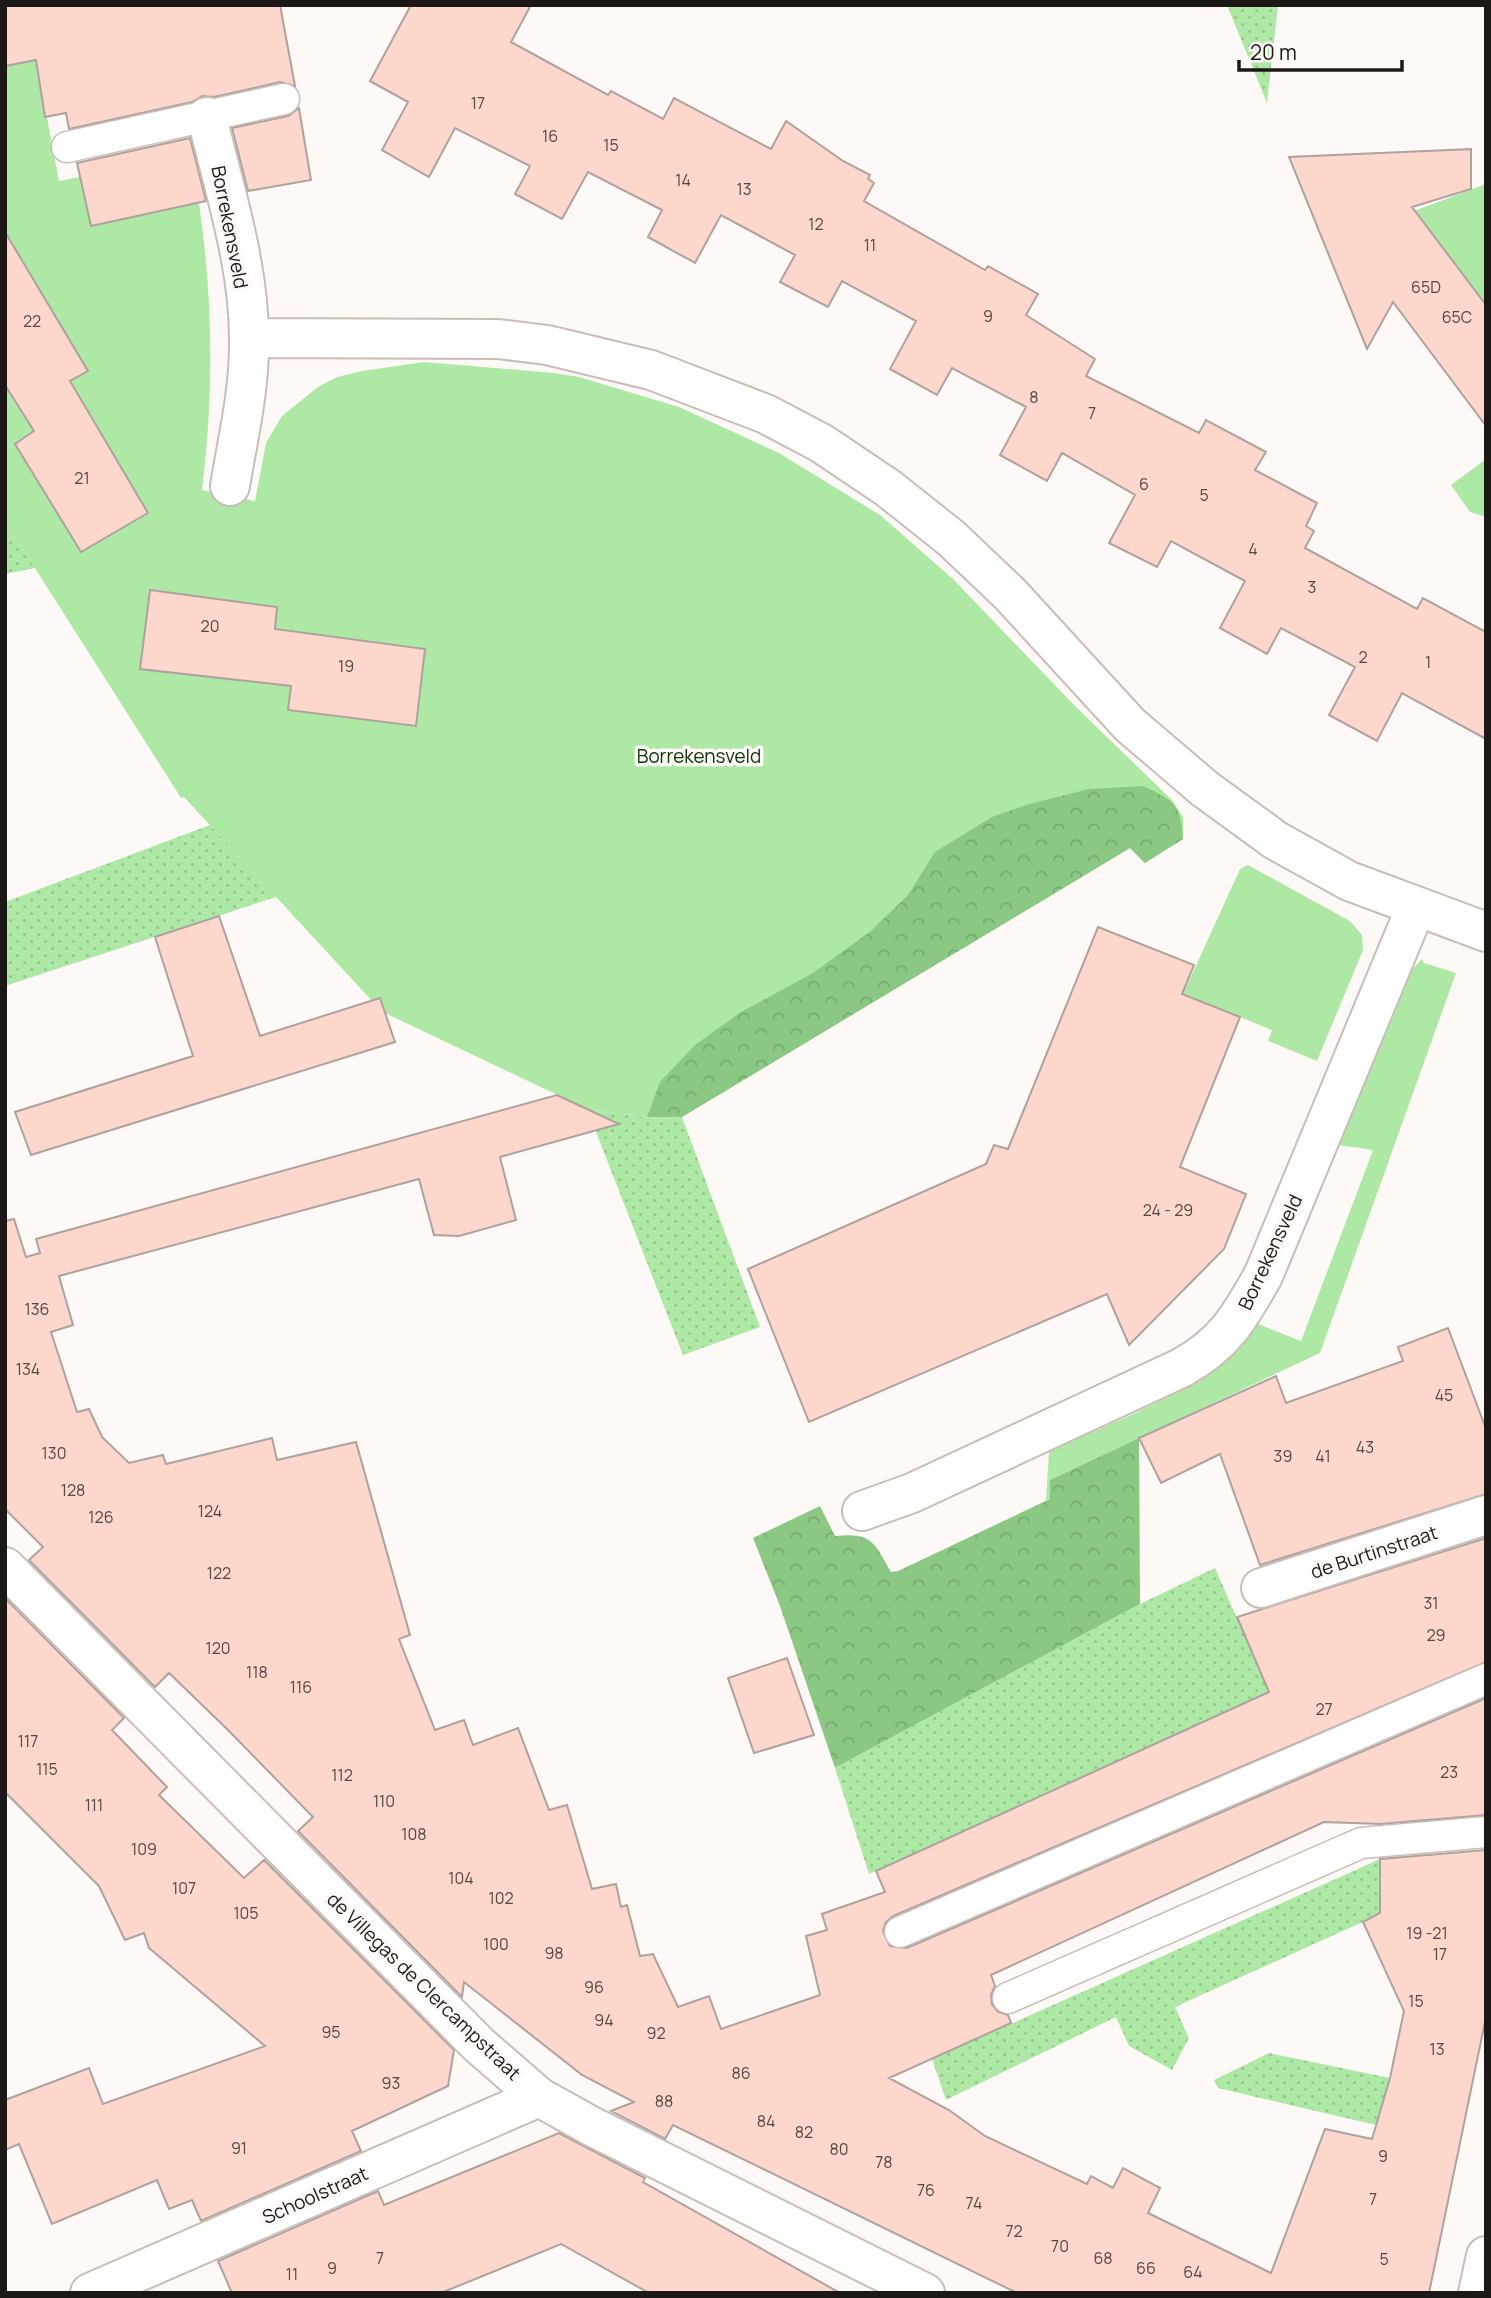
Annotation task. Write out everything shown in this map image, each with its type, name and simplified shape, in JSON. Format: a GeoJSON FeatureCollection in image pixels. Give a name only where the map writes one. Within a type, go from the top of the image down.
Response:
{"type":"FeatureCollection","features":[{"type":"Feature","properties":{"kind":"street","name":"Borrekensveld"},"geometry":{"type":"LineString","coordinates":[[207,117],[239,254],[250,338],[244,408],[230,486]]}},
{"type":"Feature","properties":{"kind":"street"},"geometry":{"type":"LineString","coordinates":[[250,338],[498,339],[547,345],[651,370],[766,414],[821,443],[888,488],[951,538],[1010,594],[1130,725],[1205,789],[1275,840],[1349,881],[1486,932]]}},
{"type":"Feature","properties":{"kind":"street","name":"Borrekensveld"},"geometry":{"type":"LineString","coordinates":[[862,1511],[912,1493],[1168,1373],[1219,1344],[1263,1276],[1416,907]]}},
{"type":"Feature","properties":{"kind":"street","name":"de Burtinstraat"},"geometry":{"type":"LineString","coordinates":[[1261,1588],[1486,1515]]}},
{"type":"Feature","properties":{"kind":"street","name":"de Villegas de Clercampstraat"},"geometry":{"type":"LineString","coordinates":[[5,1567],[479,2045],[540,2096],[739,2202],[925,2293]]}},
{"type":"Feature","properties":{"kind":"street","name":"Schoolstraat"},"geometry":{"type":"LineString","coordinates":[[90,2293],[540,2096]]}},
{"type":"Feature","properties":{"kind":"street"},"geometry":{"type":"LineString","coordinates":[[1478,2293],[1486,2256]]}},
{"type":"Feature","properties":{"kind":"lane"},"geometry":{"type":"LineString","coordinates":[[67,147],[284,99]]}},
{"type":"Feature","properties":{"kind":"lane"},"geometry":{"type":"LineString","coordinates":[[900,1932],[1486,1679]]}},
{"type":"Feature","properties":{"kind":"lane"},"geometry":{"type":"LineString","coordinates":[[1008,1998],[1361,1843],[1486,1832]]}},
{"type":"Feature","properties":{"kind":"green space"},"geometry":{"type":"Polygon","coordinates":[[[1227,5],[1278,5],[1267,103],[1227,5]]]}},
{"type":"Feature","properties":{"kind":"green space","name":"Borrekensveld"},"geometry":{"type":"Polygon","coordinates":[[[36,60],[59,181],[80,177],[91,226],[199,203],[207,274],[210,346],[209,418],[202,490],[255,501],[266,443],[282,416],[318,387],[337,377],[362,371],[424,362],[554,373],[579,377],[679,407],[779,453],[880,515],[953,579],[1076,707],[1172,800],[1183,817],[1183,839],[1145,863],[1130,848],[682,1117],[658,1119],[587,1109],[385,1013],[381,999],[372,1001],[184,797],[181,798],[5,521],[5,66],[36,60]]]}},
{"type":"Feature","properties":{"kind":"green space"},"geometry":{"type":"Polygon","coordinates":[[[1486,184],[1486,305],[1414,211],[1486,184]]]}},
{"type":"Feature","properties":{"kind":"green space"},"geometry":{"type":"Polygon","coordinates":[[[1486,459],[1486,517],[1470,512],[1451,485],[1486,459]]]}},
{"type":"Feature","properties":{"kind":"green space"},"geometry":{"type":"Polygon","coordinates":[[[5,521],[35,568],[5,574],[5,521]]]}},
{"type":"Feature","properties":{"kind":"green space"},"geometry":{"type":"Polygon","coordinates":[[[1143,786],[1174,805],[1180,818],[1183,839],[1145,863],[1130,848],[682,1117],[647,1117],[660,1082],[695,1045],[741,1012],[813,973],[871,931],[908,895],[935,852],[992,817],[1026,805],[1089,789],[1143,786]]]}},
{"type":"Feature","properties":{"kind":"green space"},"geometry":{"type":"Polygon","coordinates":[[[210,825],[276,897],[5,986],[5,902],[210,825]]]}},
{"type":"Feature","properties":{"kind":"green space"},"geometry":{"type":"Polygon","coordinates":[[[1248,865],[1350,921],[1362,935],[1363,950],[1317,1061],[1268,1041],[1272,1030],[1183,994],[1240,869],[1248,865]]]}},
{"type":"Feature","properties":{"kind":"green space"},"geometry":{"type":"Polygon","coordinates":[[[1422,959],[1424,963],[1456,973],[1320,1353],[1050,1480],[1050,1499],[1046,1500],[1049,1452],[1134,1414],[1190,1384],[1216,1367],[1239,1347],[1258,1324],[1301,1341],[1373,1150],[1338,1145],[1413,968],[1422,959]]]}},
{"type":"Feature","properties":{"kind":"green space"},"geometry":{"type":"Polygon","coordinates":[[[587,1109],[658,1119],[682,1117],[760,1327],[683,1355],[587,1109]]]}},
{"type":"Feature","properties":{"kind":"green space"},"geometry":{"type":"Polygon","coordinates":[[[1139,1438],[1140,1604],[835,1768],[780,1606],[753,1538],[820,1506],[835,1536],[857,1536],[870,1541],[876,1546],[891,1572],[898,1571],[1050,1499],[1050,1480],[1139,1438]]]}},
{"type":"Feature","properties":{"kind":"green space"},"geometry":{"type":"Polygon","coordinates":[[[1215,1568],[1253,1655],[1340,1624],[1356,1653],[869,1874],[835,1768],[1140,1604],[1215,1568]]]}},
{"type":"Feature","properties":{"kind":"green space"},"geometry":{"type":"Polygon","coordinates":[[[1378,1860],[1486,1866],[1175,2007],[1189,2038],[1172,2070],[1129,2046],[1116,2017],[946,2100],[932,2059],[1378,1860]]]}},
{"type":"Feature","properties":{"kind":"green space"},"geometry":{"type":"Polygon","coordinates":[[[1269,2053],[1390,2078],[1406,2132],[1218,2088],[1214,2080],[1269,2053]]]}},
{"type":"Feature","properties":{"kind":"building"},"geometry":{"type":"Polygon","coordinates":[[[5,5],[280,5],[295,86],[280,82],[214,97],[202,96],[192,102],[69,129],[66,113],[45,117],[36,60],[5,66],[5,5]]]}},
{"type":"Feature","properties":{"kind":"building"},"geometry":{"type":"Polygon","coordinates":[[[411,5],[531,5],[511,42],[608,95],[611,91],[663,119],[674,98],[771,149],[786,121],[843,161],[870,175],[868,179],[874,183],[864,201],[985,270],[988,266],[1038,294],[1026,315],[1095,359],[1086,376],[1199,433],[1206,420],[1266,452],[1255,470],[1317,503],[1306,526],[1314,531],[1305,548],[1417,609],[1423,598],[1486,632],[1486,739],[1402,693],[1377,741],[1329,715],[1355,667],[1281,628],[1267,654],[1220,628],[1245,581],[1171,541],[1157,567],[1109,543],[1135,495],[1062,453],[1047,481],[1000,455],[1026,407],[952,368],[937,395],[890,369],[916,321],[842,281],[828,307],[780,282],[795,255],[721,215],[695,263],[648,237],[662,210],[588,172],[562,219],[515,194],[530,166],[455,128],[429,177],[382,150],[408,102],[370,81],[411,5]]]}},
{"type":"Feature","properties":{"kind":"building"},"geometry":{"type":"Polygon","coordinates":[[[299,108],[311,180],[248,191],[232,128],[288,116],[299,108]]]}},
{"type":"Feature","properties":{"kind":"building"},"geometry":{"type":"Polygon","coordinates":[[[190,138],[206,201],[91,226],[77,163],[190,138]]]}},
{"type":"Feature","properties":{"kind":"building"},"geometry":{"type":"Polygon","coordinates":[[[1471,149],[1471,189],[1412,207],[1486,305],[1486,426],[1393,302],[1367,349],[1289,157],[1471,149]]]}},
{"type":"Feature","properties":{"kind":"building"},"geometry":{"type":"Polygon","coordinates":[[[5,232],[88,371],[70,381],[148,513],[81,552],[15,444],[34,431],[5,385],[5,232]]]}},
{"type":"Feature","properties":{"kind":"building"},"geometry":{"type":"Polygon","coordinates":[[[150,590],[277,607],[275,629],[425,649],[416,726],[288,710],[291,686],[140,669],[150,590]]]}},
{"type":"Feature","properties":{"kind":"building"},"geometry":{"type":"Polygon","coordinates":[[[219,916],[260,1036],[380,998],[395,1042],[31,1155],[15,1112],[193,1056],[155,937],[219,916]]]}},
{"type":"Feature","properties":{"kind":"building"},"geometry":{"type":"Polygon","coordinates":[[[1098,927],[1194,965],[1182,994],[1240,1017],[1180,1167],[1246,1194],[1224,1249],[1129,1345],[1107,1294],[809,1422],[748,1269],[986,1164],[994,1145],[1008,1149],[1098,927]]]}},
{"type":"Feature","properties":{"kind":"building"},"geometry":{"type":"Polygon","coordinates":[[[557,1095],[619,1124],[500,1157],[516,1220],[459,1236],[434,1235],[419,1179],[59,1276],[73,1325],[51,1332],[77,1412],[89,1409],[102,1437],[129,1463],[163,1455],[166,1464],[272,1438],[277,1460],[356,1442],[410,1635],[399,1639],[435,1730],[464,1720],[473,1745],[518,1728],[549,1810],[567,1805],[592,1889],[616,1884],[621,1907],[627,1905],[640,1956],[653,1954],[678,2007],[709,1996],[721,2029],[820,1995],[806,1936],[827,1930],[822,1914],[885,1892],[876,1871],[1269,1692],[1237,1617],[1486,1538],[1486,1662],[893,1916],[886,1922],[883,1931],[890,1946],[907,1948],[1486,1698],[1486,1815],[1380,1824],[1324,1822],[991,1975],[995,1986],[991,1995],[992,2004],[998,2012],[1008,2015],[1011,2023],[889,2078],[949,2110],[985,2136],[1087,2184],[1091,2176],[1113,2188],[1123,2168],[1160,2188],[1148,2213],[1271,2273],[1325,2129],[1372,2139],[1390,2078],[1404,2011],[1363,1922],[1380,1913],[1380,1859],[1486,1850],[1486,2017],[1429,2293],[1017,2293],[673,2125],[665,2139],[611,2111],[634,2102],[582,2075],[464,1982],[462,1997],[298,1831],[313,1817],[227,1729],[169,1673],[155,1687],[29,1560],[43,1547],[5,1509],[5,1221],[14,1219],[26,1257],[40,1253],[36,1239],[557,1095]]]}},
{"type":"Feature","properties":{"kind":"building"},"geometry":{"type":"Polygon","coordinates":[[[1448,1328],[1486,1429],[1486,1494],[1260,1565],[1220,1454],[1161,1483],[1139,1438],[1276,1376],[1286,1403],[1403,1361],[1398,1347],[1448,1328]]]}},
{"type":"Feature","properties":{"kind":"building"},"geometry":{"type":"Polygon","coordinates":[[[5,1598],[124,1718],[112,1730],[167,1787],[159,1795],[244,1878],[264,1860],[454,2050],[448,2086],[352,2131],[361,2151],[201,2221],[192,2200],[169,2209],[157,2180],[52,2224],[19,2144],[5,2150],[5,2100],[89,2068],[103,2104],[265,2046],[149,1948],[144,1933],[125,1940],[99,1886],[5,1792],[5,1598]]]}},
{"type":"Feature","properties":{"kind":"building"},"geometry":{"type":"Polygon","coordinates":[[[787,1658],[814,1735],[754,1753],[728,1678],[787,1658]]]}},
{"type":"Feature","properties":{"kind":"building"},"geometry":{"type":"Polygon","coordinates":[[[559,2133],[645,2178],[643,2182],[840,2293],[649,2293],[561,2244],[441,2293],[232,2293],[218,2261],[378,2191],[384,2205],[559,2133]]]}}]}
